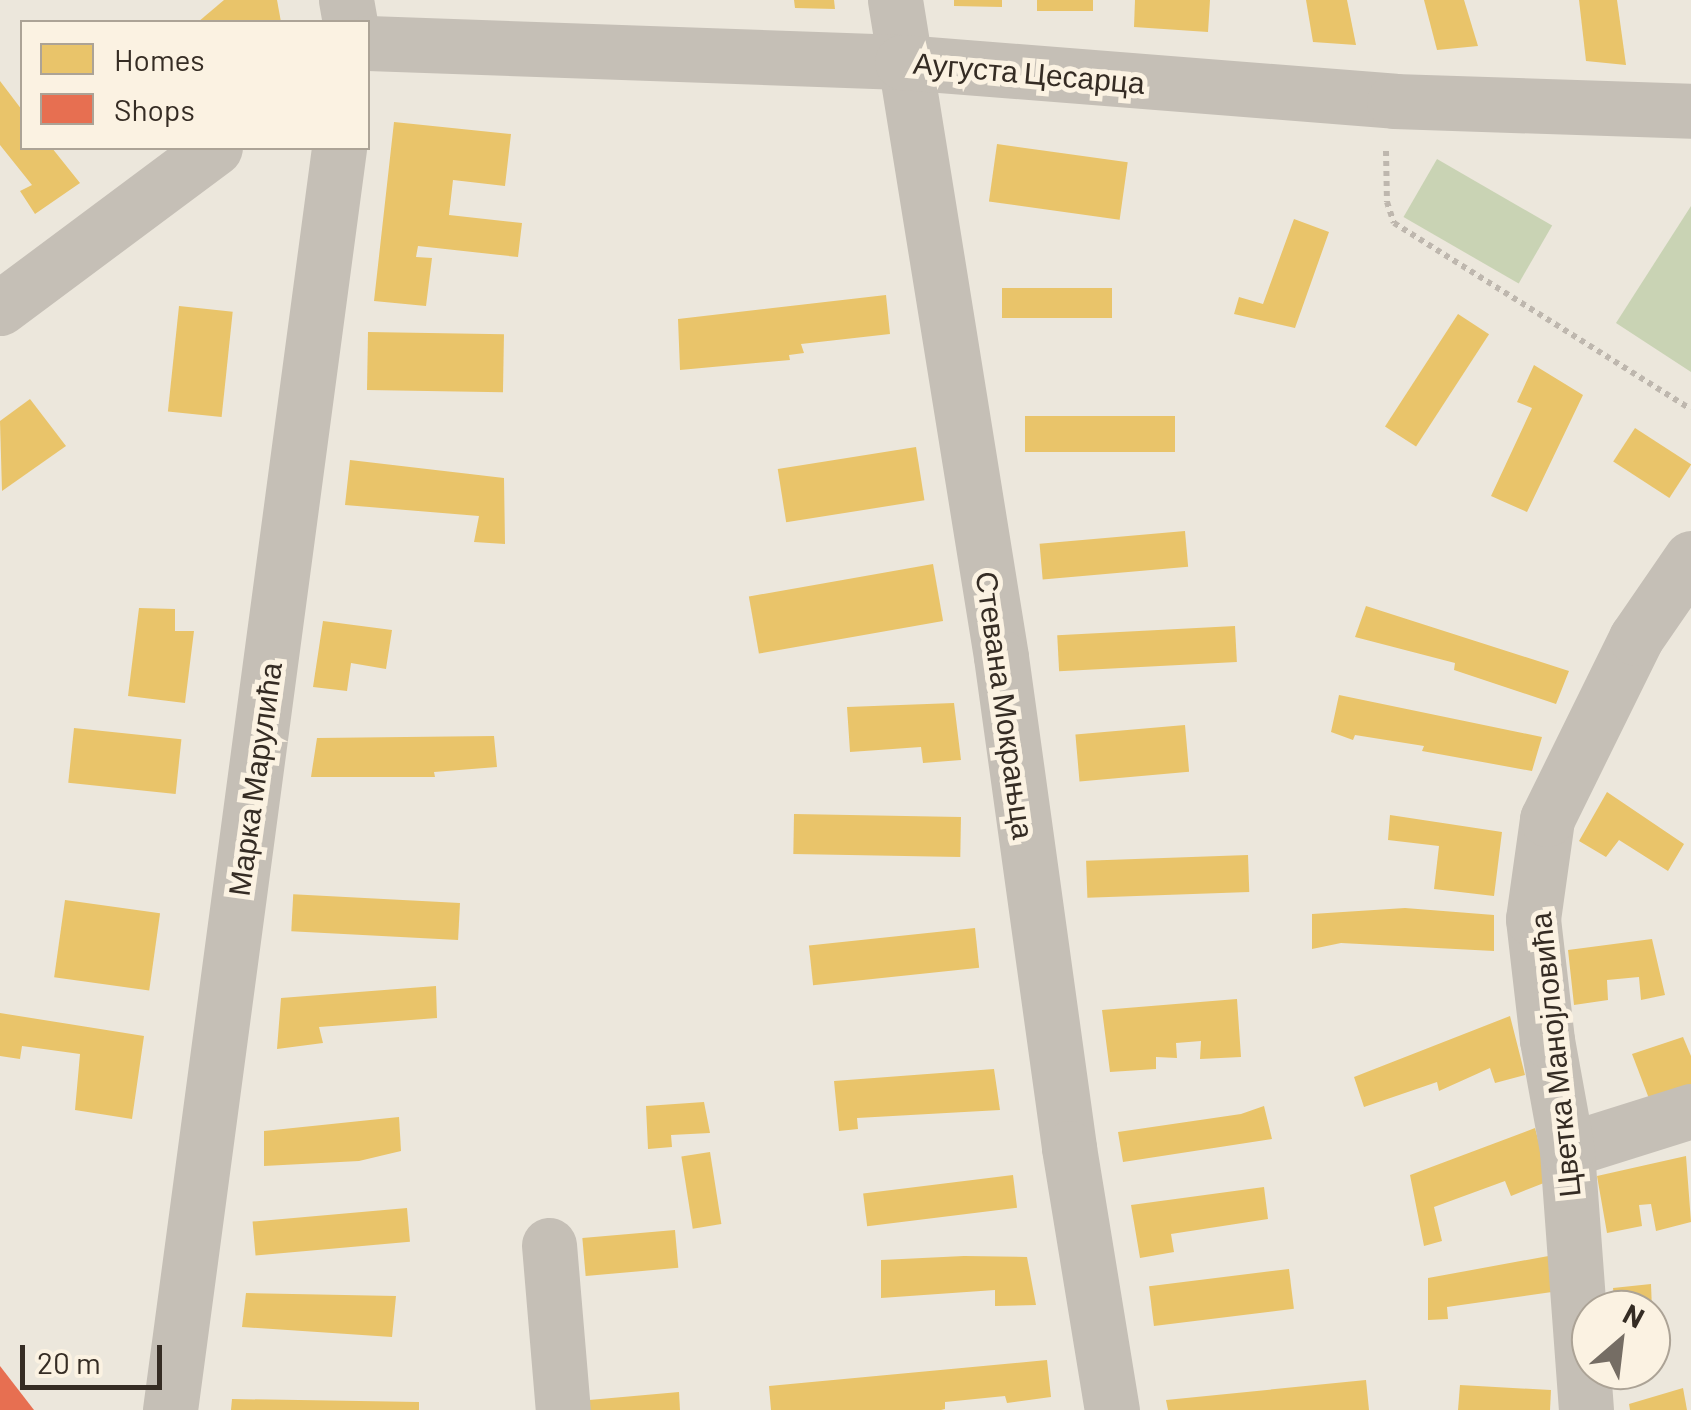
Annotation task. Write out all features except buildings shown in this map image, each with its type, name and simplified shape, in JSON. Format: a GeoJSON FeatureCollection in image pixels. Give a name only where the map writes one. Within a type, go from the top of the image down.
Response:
{"type":"FeatureCollection","features":[{"type":"Feature","properties":{"kind":"street","name":"Стевана Мокрањца"},"geometry":{"type":"LineString","coordinates":[[894,0],[1001,657],[1068,1148],[1112,1410]]}},
{"type":"Feature","properties":{"kind":"street","name":"Аугуста Цесарца"},"geometry":{"type":"LineString","coordinates":[[370,42],[902,62],[1394,101],[1691,111]]}},
{"type":"Feature","properties":{"kind":"street"},"geometry":{"type":"LineString","coordinates":[[0,308],[212,150]]}},
{"type":"Feature","properties":{"kind":"street","name":"Марка Марулића"},"geometry":{"type":"LineString","coordinates":[[170,1410],[339,150]]}},
{"type":"Feature","properties":{"kind":"street","name":"Цветка Манојловића"},"geometry":{"type":"LineString","coordinates":[[1586,1410],[1567,1150],[1546,1040],[1533,919],[1547,820],[1636,638],[1691,558]]}},
{"type":"Feature","properties":{"kind":"street"},"geometry":{"type":"LineString","coordinates":[[1567,1150],[1691,1111]]}},
{"type":"Feature","properties":{"kind":"street"},"geometry":{"type":"LineString","coordinates":[[549,1244],[563,1410]]}},
{"type":"Feature","properties":{"kind":"path"},"geometry":{"type":"LineString","coordinates":[[1394,101],[1384,162],[1387,202],[1394,223],[1691,409]]}},
{"type":"Feature","properties":{"kind":"green space"},"geometry":{"type":"Polygon","coordinates":[[[1437,159],[1552,226],[1519,284],[1404,217],[1437,159]]]}},
{"type":"Feature","properties":{"kind":"green space"},"geometry":{"type":"Polygon","coordinates":[[[1691,206],[1691,372],[1616,323],[1691,206]]]}}]}
